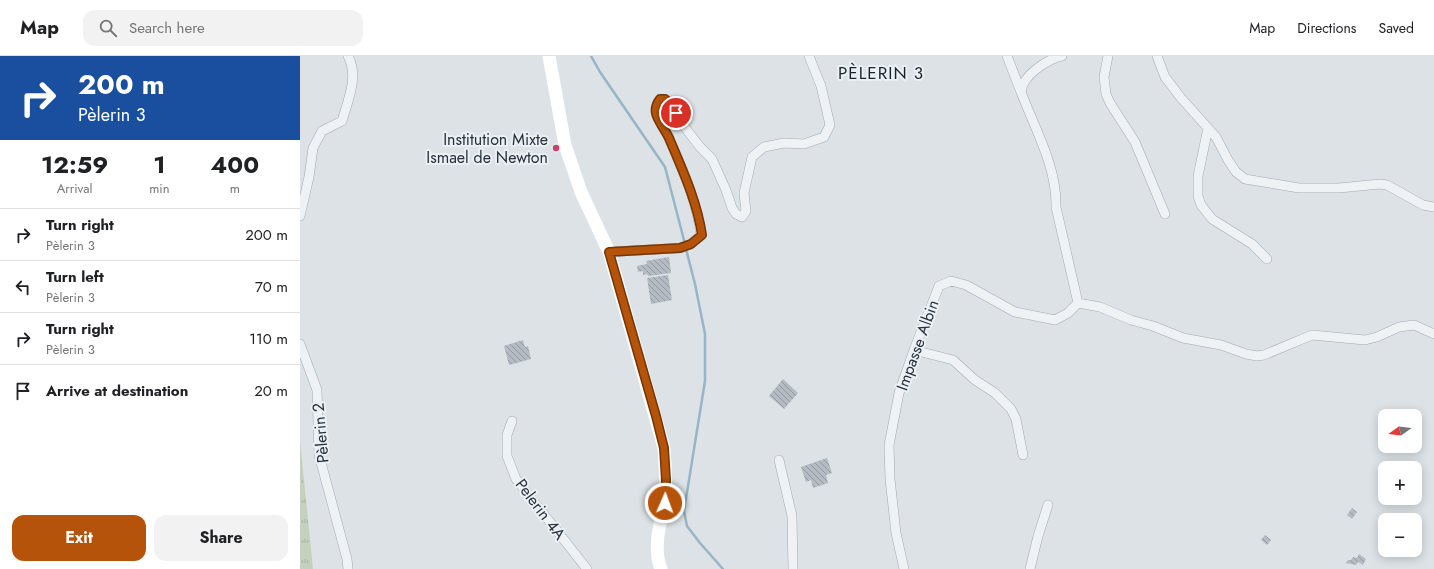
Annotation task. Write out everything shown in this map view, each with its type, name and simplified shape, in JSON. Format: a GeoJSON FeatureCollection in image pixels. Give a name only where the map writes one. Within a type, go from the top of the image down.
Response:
{"type":"FeatureCollection","features":[{"type":"Feature","properties":{"kind":"main road"},"geometry":{"type":"LineString","coordinates":[[549,56],[565,145],[581,192],[609,252],[664,448],[666,480],[665,503],[657,547],[661,569]]}},
{"type":"Feature","properties":{"kind":"street"},"geometry":{"type":"LineString","coordinates":[[300,216],[309,177],[313,148],[322,131],[342,121],[353,82],[350,60],[348,56]]}},
{"type":"Feature","properties":{"kind":"street"},"geometry":{"type":"LineString","coordinates":[[609,252],[680,248],[691,244],[702,235],[699,218],[674,152],[666,132],[656,114],[657,104],[660,99],[665,99],[672,105],[680,121],[700,147],[712,159],[726,190],[732,208],[736,214],[742,217],[746,211],[744,193],[752,157],[764,147],[784,144],[804,144],[824,137],[830,125],[821,86],[809,56]]}},
{"type":"Feature","properties":{"kind":"street"},"geometry":{"type":"LineString","coordinates":[[1007,56],[1043,146],[1052,174],[1056,193],[1056,207],[1078,302],[1100,307],[1131,320],[1153,326],[1183,338],[1221,345],[1246,354],[1257,356],[1264,355],[1312,334],[1365,340],[1377,337],[1399,327],[1414,325],[1434,334]]}},
{"type":"Feature","properties":{"kind":"street"},"geometry":{"type":"LineString","coordinates":[[1021,92],[1023,83],[1027,78],[1041,66],[1058,56]]}},
{"type":"Feature","properties":{"kind":"street"},"geometry":{"type":"LineString","coordinates":[[1108,56],[1104,77],[1106,94],[1110,103],[1135,142],[1166,214]]}},
{"type":"Feature","properties":{"kind":"street"},"geometry":{"type":"LineString","coordinates":[[1158,56],[1165,77],[1181,98],[1216,137],[1236,172],[1245,179],[1299,188],[1339,188],[1380,184],[1387,185],[1423,205],[1434,207]]}},
{"type":"Feature","properties":{"kind":"street"},"geometry":{"type":"LineString","coordinates":[[1208,128],[1198,176],[1198,196],[1201,205],[1212,219],[1252,244],[1267,259]]}},
{"type":"Feature","properties":{"kind":"street","name":"Impasse Albin"},"geometry":{"type":"LineString","coordinates":[[904,569],[890,479],[889,446],[899,394],[914,350],[939,286],[951,282],[966,285],[1015,312],[1055,320],[1068,313],[1078,302]]}},
{"type":"Feature","properties":{"kind":"street","name":"Pèlerin 2"},"geometry":{"type":"LineString","coordinates":[[300,344],[317,390],[319,455],[347,559],[348,569]]}},
{"type":"Feature","properties":{"kind":"street"},"geometry":{"type":"LineString","coordinates":[[914,350],[953,360],[975,380],[995,393],[1010,409],[1016,419],[1023,455]]}},
{"type":"Feature","properties":{"kind":"street","name":"Pelerin 4A"},"geometry":{"type":"LineString","coordinates":[[512,421],[507,435],[507,456],[516,479],[587,569]]}},
{"type":"Feature","properties":{"kind":"street"},"geometry":{"type":"LineString","coordinates":[[779,460],[792,516],[793,569]]}},
{"type":"Feature","properties":{"kind":"street"},"geometry":{"type":"LineString","coordinates":[[1030,569],[1038,536],[1048,505]]}},
{"type":"Feature","properties":{"kind":"green space"},"geometry":{"type":"Polygon","coordinates":[[[300,440],[313,569],[300,569],[300,440]]]}},
{"type":"Feature","properties":{"kind":"building"},"geometry":{"type":"Polygon","coordinates":[[[669,257],[671,273],[648,276],[647,274],[643,275],[643,271],[638,272],[637,266],[647,264],[646,261],[669,257]]]}},
{"type":"Feature","properties":{"kind":"building"},"geometry":{"type":"Polygon","coordinates":[[[668,275],[672,300],[651,304],[647,278],[668,275]]]}},
{"type":"Feature","properties":{"kind":"building"},"geometry":{"type":"Polygon","coordinates":[[[523,340],[525,347],[528,346],[531,359],[509,365],[504,346],[523,340]]]}},
{"type":"Feature","properties":{"kind":"building"},"geometry":{"type":"Polygon","coordinates":[[[783,379],[798,393],[784,409],[769,396],[783,379]]]}},
{"type":"Feature","properties":{"kind":"building"},"geometry":{"type":"Polygon","coordinates":[[[827,458],[832,473],[826,475],[828,483],[813,488],[811,480],[806,482],[801,467],[827,458]]]}},
{"type":"Feature","properties":{"kind":"building"},"geometry":{"type":"Polygon","coordinates":[[[1352,508],[1357,512],[1352,519],[1347,515],[1352,508]]]}},
{"type":"Feature","properties":{"kind":"building"},"geometry":{"type":"Polygon","coordinates":[[[1265,535],[1271,540],[1267,545],[1261,540],[1265,535]]]}},
{"type":"Feature","properties":{"kind":"building"},"geometry":{"type":"Polygon","coordinates":[[[1359,554],[1366,559],[1363,565],[1358,562],[1356,565],[1346,563],[1353,557],[1357,558],[1359,554]]]}},
{"type":"Feature","properties":{"kind":"waterway"},"geometry":{"type":"LineString","coordinates":[[591,56],[600,72],[665,167],[685,244]]}},
{"type":"Feature","properties":{"kind":"waterway"},"geometry":{"type":"LineString","coordinates":[[686,249],[705,334],[705,381],[684,511],[687,526],[723,569]]}},
{"type":"Feature","properties":{"kind":"place","name":"Institution Mixte Ismael de Newton"},"geometry":{"type":"Point","coordinates":[556,148]}},
{"type":"Feature","properties":{"kind":"district","name":"PÈLERIN 3"},"geometry":{"type":"Point","coordinates":[881,73]}},
{"type":"Feature","properties":{"kind":"route"},"geometry":{"type":"LineString","coordinates":[[665,503],[666,480],[664,448],[609,252],[680,248],[691,244],[702,235],[699,218],[685,177],[666,132],[656,114],[657,104],[660,99],[665,99],[672,105],[676,113]]}}]}
